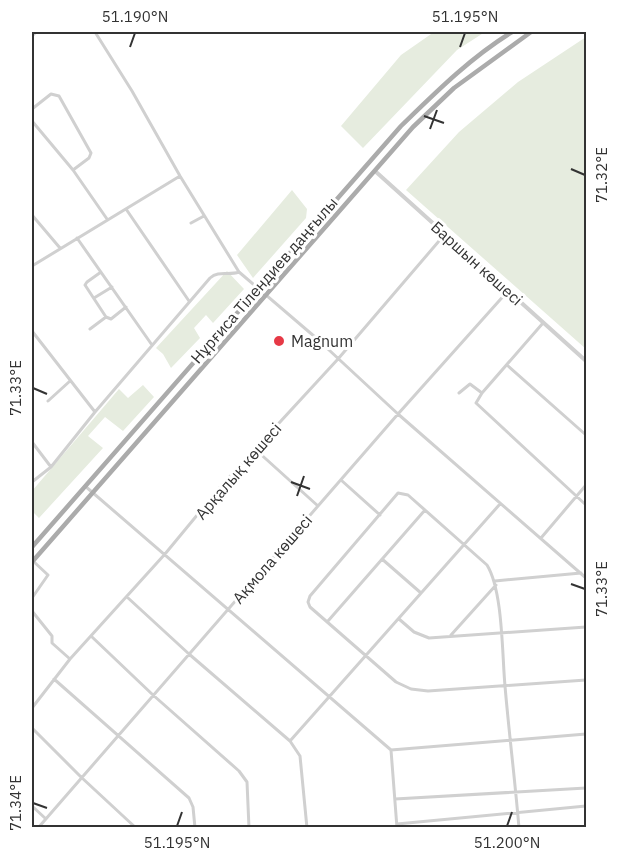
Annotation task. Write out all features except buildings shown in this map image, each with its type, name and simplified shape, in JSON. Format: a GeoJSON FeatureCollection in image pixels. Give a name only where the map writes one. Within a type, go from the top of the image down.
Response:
{"type":"FeatureCollection","features":[{"type":"Feature","properties":{"kind":"main road","name":"Нұрғиса Тілендиев даңғылы"},"geometry":{"type":"LineString","coordinates":[[32,547],[401,126],[446,81],[496,41],[512,32]]}},
{"type":"Feature","properties":{"kind":"main road","name":"Нұрғиса Тілендиев даңғылы"},"geometry":{"type":"LineString","coordinates":[[32,561],[413,128],[454,88],[531,32]]}},
{"type":"Feature","properties":{"kind":"street"},"geometry":{"type":"LineString","coordinates":[[32,36],[36,32]]}},
{"type":"Feature","properties":{"kind":"street"},"geometry":{"type":"LineString","coordinates":[[95,32],[239,272],[586,578]]}},
{"type":"Feature","properties":{"kind":"street"},"geometry":{"type":"LineString","coordinates":[[32,110],[51,94],[59,96],[91,153],[89,158],[73,170]]}},
{"type":"Feature","properties":{"kind":"street"},"geometry":{"type":"LineString","coordinates":[[32,121],[73,170],[107,219]]}},
{"type":"Feature","properties":{"kind":"street","name":"Баршын көшесі"},"geometry":{"type":"LineString","coordinates":[[368,163],[507,292],[586,361]]}},
{"type":"Feature","properties":{"kind":"street"},"geometry":{"type":"LineString","coordinates":[[32,266],[180,176]]}},
{"type":"Feature","properties":{"kind":"street"},"geometry":{"type":"LineString","coordinates":[[126,209],[189,301]]}},
{"type":"Feature","properties":{"kind":"street"},"geometry":{"type":"LineString","coordinates":[[32,215],[60,249]]}},
{"type":"Feature","properties":{"kind":"street"},"geometry":{"type":"LineString","coordinates":[[191,223],[204,216]]}},
{"type":"Feature","properties":{"kind":"street","name":"Арқалық көшесі"},"geometry":{"type":"LineString","coordinates":[[32,708],[70,660],[165,555],[222,485],[339,359],[445,234]]}},
{"type":"Feature","properties":{"kind":"street"},"geometry":{"type":"LineString","coordinates":[[77,238],[152,345]]}},
{"type":"Feature","properties":{"kind":"street"},"geometry":{"type":"LineString","coordinates":[[101,272],[86,283],[106,317],[111,319],[126,307]]}},
{"type":"Feature","properties":{"kind":"street"},"geometry":{"type":"LineString","coordinates":[[32,482],[51,466],[189,301],[196,297],[214,275],[239,272]]}},
{"type":"Feature","properties":{"kind":"street"},"geometry":{"type":"LineString","coordinates":[[94,298],[112,287]]}},
{"type":"Feature","properties":{"kind":"street","name":"Ақмола көшесі"},"geometry":{"type":"LineString","coordinates":[[38,828],[507,292]]}},
{"type":"Feature","properties":{"kind":"street"},"geometry":{"type":"LineString","coordinates":[[90,329],[106,317]]}},
{"type":"Feature","properties":{"kind":"street"},"geometry":{"type":"LineString","coordinates":[[543,323],[482,393],[476,403],[586,505]]}},
{"type":"Feature","properties":{"kind":"street"},"geometry":{"type":"LineString","coordinates":[[32,331],[95,412]]}},
{"type":"Feature","properties":{"kind":"street"},"geometry":{"type":"LineString","coordinates":[[507,365],[586,435]]}},
{"type":"Feature","properties":{"kind":"street"},"geometry":{"type":"LineString","coordinates":[[48,401],[70,381]]}},
{"type":"Feature","properties":{"kind":"street"},"geometry":{"type":"LineString","coordinates":[[459,393],[470,384],[482,393]]}},
{"type":"Feature","properties":{"kind":"street"},"geometry":{"type":"LineString","coordinates":[[32,442],[51,466]]}},
{"type":"Feature","properties":{"kind":"street"},"geometry":{"type":"LineString","coordinates":[[256,450],[318,506]]}},
{"type":"Feature","properties":{"kind":"street"},"geometry":{"type":"LineString","coordinates":[[341,480],[380,515]]}},
{"type":"Feature","properties":{"kind":"street"},"geometry":{"type":"LineString","coordinates":[[541,538],[586,485]]}},
{"type":"Feature","properties":{"kind":"street"},"geometry":{"type":"LineString","coordinates":[[85,486],[391,750],[586,734]]}},
{"type":"Feature","properties":{"kind":"street"},"geometry":{"type":"LineString","coordinates":[[519,828],[518,811],[510,741],[505,686],[500,633],[495,583],[487,565],[408,495],[398,494],[310,596],[308,602],[310,607],[396,682],[411,689],[428,691],[505,686],[586,680]]}},
{"type":"Feature","properties":{"kind":"street"},"geometry":{"type":"LineString","coordinates":[[290,741],[500,503]]}},
{"type":"Feature","properties":{"kind":"street"},"geometry":{"type":"LineString","coordinates":[[327,622],[425,510]]}},
{"type":"Feature","properties":{"kind":"street"},"geometry":{"type":"LineString","coordinates":[[382,559],[421,593]]}},
{"type":"Feature","properties":{"kind":"street"},"geometry":{"type":"LineString","coordinates":[[32,561],[48,575],[32,598]]}},
{"type":"Feature","properties":{"kind":"street"},"geometry":{"type":"LineString","coordinates":[[449,637],[495,583],[581,573]]}},
{"type":"Feature","properties":{"kind":"street"},"geometry":{"type":"LineString","coordinates":[[127,597],[290,741],[300,756],[307,828]]}},
{"type":"Feature","properties":{"kind":"street"},"geometry":{"type":"LineString","coordinates":[[32,611],[52,636],[52,643],[70,660]]}},
{"type":"Feature","properties":{"kind":"street"},"geometry":{"type":"LineString","coordinates":[[399,619],[420,636],[429,638],[586,627]]}},
{"type":"Feature","properties":{"kind":"street"},"geometry":{"type":"LineString","coordinates":[[91,636],[153,695],[239,771],[247,782],[249,828]]}},
{"type":"Feature","properties":{"kind":"street"},"geometry":{"type":"LineString","coordinates":[[54,679],[189,798],[193,807],[195,828]]}},
{"type":"Feature","properties":{"kind":"street"},"geometry":{"type":"LineString","coordinates":[[32,728],[136,828]]}},
{"type":"Feature","properties":{"kind":"street"},"geometry":{"type":"LineString","coordinates":[[391,750],[397,826],[518,811],[586,806]]}},
{"type":"Feature","properties":{"kind":"street"},"geometry":{"type":"LineString","coordinates":[[395,799],[586,788]]}},
{"type":"Feature","properties":{"kind":"street"},"geometry":{"type":"LineString","coordinates":[[32,806],[46,819]]}},
{"type":"Feature","properties":{"kind":"shaded area"},"geometry":{"type":"Polygon","coordinates":[[[434,32],[485,32],[457,50],[363,148],[341,126],[401,55],[434,32]]]}},
{"type":"Feature","properties":{"kind":"shaded area"},"geometry":{"type":"Polygon","coordinates":[[[586,37],[586,349],[406,190],[459,132],[518,82],[586,37]]]}},
{"type":"Feature","properties":{"kind":"shaded area"},"geometry":{"type":"Polygon","coordinates":[[[292,190],[307,209],[306,218],[253,278],[237,255],[292,190]]]}},
{"type":"Feature","properties":{"kind":"shaded area"},"geometry":{"type":"Polygon","coordinates":[[[227,271],[244,289],[213,323],[206,315],[194,328],[200,338],[171,368],[163,354],[156,348],[227,271]]]}},
{"type":"Feature","properties":{"kind":"shaded area"},"geometry":{"type":"Polygon","coordinates":[[[143,385],[154,397],[123,431],[105,417],[88,436],[103,448],[39,518],[32,511],[32,491],[119,389],[128,398],[143,385]]]}},
{"type":"Feature","properties":{"kind":"place","name":"Magnum"},"geometry":{"type":"Point","coordinates":[279,341]}}]}
